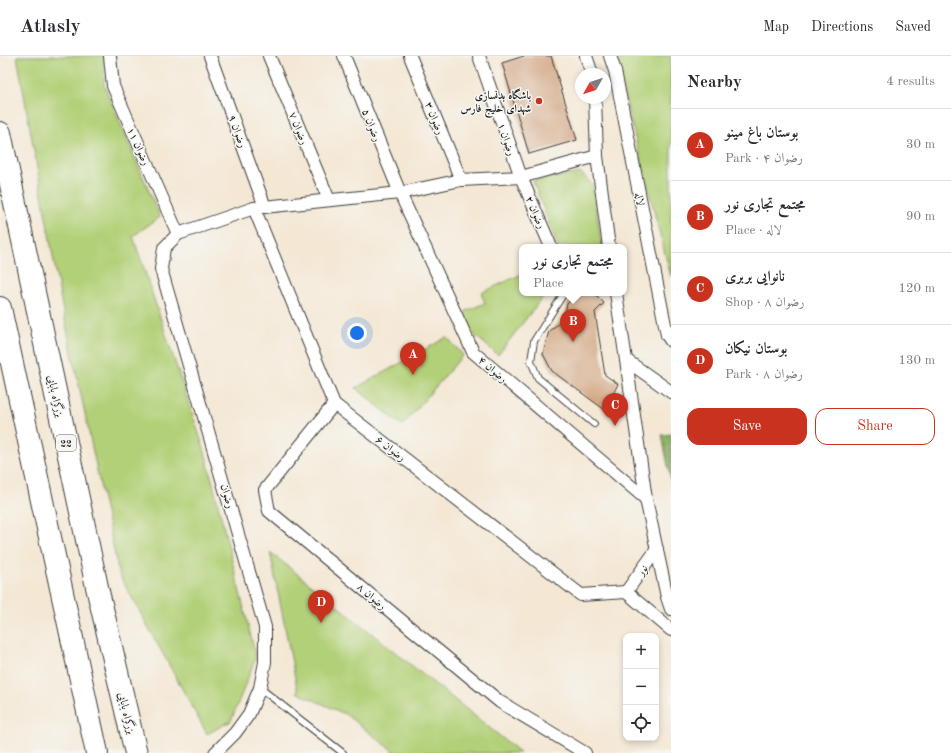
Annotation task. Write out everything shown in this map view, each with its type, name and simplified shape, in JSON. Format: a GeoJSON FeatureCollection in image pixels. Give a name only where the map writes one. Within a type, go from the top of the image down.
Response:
{"type":"FeatureCollection","features":[{"type":"Feature","properties":{"kind":"highway","name":"بزرگراه بابایی"},"geometry":{"type":"LineString","coordinates":[[0,133],[97,587],[136,753]]}},
{"type":"Feature","properties":{"kind":"highway"},"geometry":{"type":"LineString","coordinates":[[0,308],[97,753]]}},
{"type":"Feature","properties":{"kind":"street","name":"رضوان ۱۱"},"geometry":{"type":"LineString","coordinates":[[110,56],[113,86],[178,234]]}},
{"type":"Feature","properties":{"kind":"street","name":"رضوان ۹"},"geometry":{"type":"LineString","coordinates":[[210,56],[259,207]]}},
{"type":"Feature","properties":{"kind":"street","name":"رضوان ۷"},"geometry":{"type":"LineString","coordinates":[[269,56],[329,200]]}},
{"type":"Feature","properties":{"kind":"street","name":"رضوان ۵"},"geometry":{"type":"LineString","coordinates":[[344,56],[400,193]]}},
{"type":"Feature","properties":{"kind":"street","name":"رضوان ۳"},"geometry":{"type":"LineString","coordinates":[[410,56],[461,180]]}},
{"type":"Feature","properties":{"kind":"street","name":"رضوان ۱"},"geometry":{"type":"LineString","coordinates":[[478,56],[521,177]]}},
{"type":"Feature","properties":{"kind":"street"},"geometry":{"type":"LineString","coordinates":[[586,56],[590,68]]}},
{"type":"Feature","properties":{"kind":"street","name":"لاله"},"geometry":{"type":"LineString","coordinates":[[610,56],[615,71],[667,335],[671,341]]}},
{"type":"Feature","properties":{"kind":"street"},"geometry":{"type":"LineString","coordinates":[[594,104],[597,156],[609,244]]}},
{"type":"Feature","properties":{"kind":"street"},"geometry":{"type":"LineString","coordinates":[[178,234],[259,207],[400,193],[461,180],[521,177],[597,156]]}},
{"type":"Feature","properties":{"kind":"street","name":"رضوان ۲"},"geometry":{"type":"LineString","coordinates":[[521,177],[550,244]]}},
{"type":"Feature","properties":{"kind":"street","name":"رضوان ۴"},"geometry":{"type":"LineString","coordinates":[[400,193],[473,352],[646,499]]}},
{"type":"Feature","properties":{"kind":"street"},"geometry":{"type":"LineString","coordinates":[[259,207],[334,404]]}},
{"type":"Feature","properties":{"kind":"street","name":"رضوان"},"geometry":{"type":"LineString","coordinates":[[178,234],[164,248],[161,269],[265,627],[265,662],[260,688],[249,714],[234,734],[215,753]]}},
{"type":"Feature","properties":{"kind":"street"},"geometry":{"type":"LineString","coordinates":[[616,296],[646,499],[657,549]]}},
{"type":"Feature","properties":{"kind":"street"},"geometry":{"type":"LineString","coordinates":[[626,360],[671,392]]}},
{"type":"Feature","properties":{"kind":"street","name":"رضوان ۶"},"geometry":{"type":"LineString","coordinates":[[334,404],[581,595],[626,592]]}},
{"type":"Feature","properties":{"kind":"street","name":"رضوان ۸"},"geometry":{"type":"LineString","coordinates":[[334,404],[265,490],[269,511],[500,702],[585,753]]}},
{"type":"Feature","properties":{"kind":"street","name":"نور"},"geometry":{"type":"LineString","coordinates":[[626,592],[657,549]]}},
{"type":"Feature","properties":{"kind":"street","name":"نور"},"geometry":{"type":"LineString","coordinates":[[657,549],[671,609]]}},
{"type":"Feature","properties":{"kind":"street"},"geometry":{"type":"LineString","coordinates":[[626,592],[671,630]]}},
{"type":"Feature","properties":{"kind":"lane"},"geometry":{"type":"LineString","coordinates":[[562,296],[534,341],[531,360],[538,378],[594,424]]}},
{"type":"Feature","properties":{"kind":"lane"},"geometry":{"type":"LineString","coordinates":[[260,688],[343,753]]}},
{"type":"Feature","properties":{"kind":"green space"},"geometry":{"type":"Polygon","coordinates":[[[17,56],[104,56],[104,85],[160,217],[133,236],[205,452],[256,657],[231,721],[207,734],[119,574],[61,301],[17,56]]]}},
{"type":"Feature","properties":{"kind":"green space"},"geometry":{"type":"Polygon","coordinates":[[[614,56],[671,56],[671,277],[614,56]]]}},
{"type":"Feature","properties":{"kind":"green space"},"geometry":{"type":"Polygon","coordinates":[[[581,173],[592,184],[602,244],[557,244],[533,181],[581,173]]]}},
{"type":"Feature","properties":{"kind":"green space"},"geometry":{"type":"Polygon","coordinates":[[[519,275],[519,296],[544,296],[498,355],[472,333],[462,313],[485,303],[481,293],[519,275]]]}},
{"type":"Feature","properties":{"kind":"green space"},"geometry":{"type":"Polygon","coordinates":[[[447,337],[463,355],[402,426],[356,388],[447,337]]]}},
{"type":"Feature","properties":{"kind":"green space"},"geometry":{"type":"Polygon","coordinates":[[[671,434],[671,482],[662,435],[671,434]]]}},
{"type":"Feature","properties":{"kind":"green space"},"geometry":{"type":"Polygon","coordinates":[[[270,552],[521,753],[396,753],[345,714],[298,693],[270,552]]]}},
{"type":"Feature","properties":{"kind":"building","name":"باشگاه بدنسازی شهدای خلیج فارس"},"geometry":{"type":"Polygon","coordinates":[[[524,56],[551,56],[577,140],[529,154],[502,63],[524,56]]]}},
{"type":"Feature","properties":{"kind":"building"},"geometry":{"type":"Polygon","coordinates":[[[574,296],[597,296],[604,303],[595,312],[605,375],[618,384],[605,410],[552,371],[543,354],[549,331],[564,319],[567,304],[574,296]]]}},
{"type":"Feature","properties":{"kind":"place","name":"باشگاه بدنسازی شهدای خلیج فارس"},"geometry":{"type":"Point","coordinates":[539,101]}},
{"type":"Feature","properties":{"kind":"place","name":"مجتمع تجاری نور"},"geometry":{"type":"Point","coordinates":[573,342]}},
{"type":"Feature","properties":{"kind":"place","name":"بوستان باغ مینو"},"geometry":{"type":"Point","coordinates":[413,375]}},
{"type":"Feature","properties":{"kind":"place","name":"نانوایی بربری"},"geometry":{"type":"Point","coordinates":[615,426]}},
{"type":"Feature","properties":{"kind":"place","name":"بوستان نیکان"},"geometry":{"type":"Point","coordinates":[321,623]}}]}
